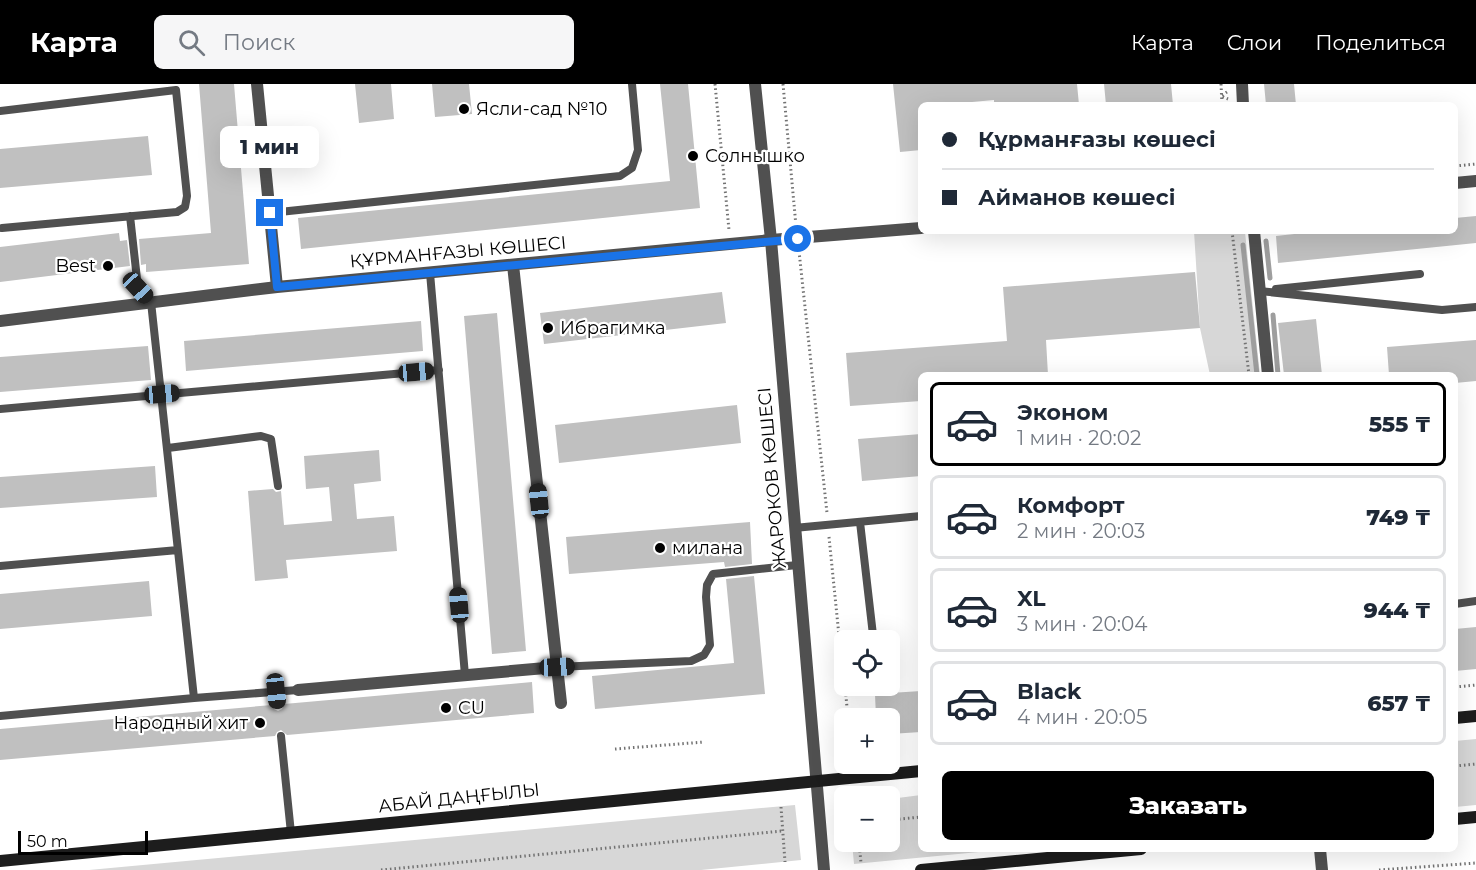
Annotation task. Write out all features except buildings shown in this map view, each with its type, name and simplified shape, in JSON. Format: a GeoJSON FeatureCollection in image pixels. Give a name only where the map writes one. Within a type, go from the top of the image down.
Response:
{"type":"FeatureCollection","features":[{"type":"Feature","properties":{"kind":"main road"},"geometry":{"type":"LineString","coordinates":[[1458,718],[1476,716]]}},
{"type":"Feature","properties":{"kind":"main road","name":"АБАЙ ДАҢҒЫЛЫ"},"geometry":{"type":"LineString","coordinates":[[0,861],[918,771]]}},
{"type":"Feature","properties":{"kind":"main road"},"geometry":{"type":"LineString","coordinates":[[1458,819],[1476,817]]}},
{"type":"Feature","properties":{"kind":"main road"},"geometry":{"type":"LineString","coordinates":[[921,870],[1110,852]]}},
{"type":"Feature","properties":{"kind":"street"},"geometry":{"type":"LineString","coordinates":[[257,84],[277,287]]}},
{"type":"Feature","properties":{"kind":"street","name":"ЖАРОКОВ КӨШЕСІ"},"geometry":{"type":"LineString","coordinates":[[755,84],[771,240],[824,870]]}},
{"type":"Feature","properties":{"kind":"street"},"geometry":{"type":"LineString","coordinates":[[1242,84],[1243,102]]}},
{"type":"Feature","properties":{"kind":"street"},"geometry":{"type":"LineString","coordinates":[[1458,183],[1476,181]]}},
{"type":"Feature","properties":{"kind":"street","name":"ҚҰРМАНҒАЗЫ КӨШЕСІ"},"geometry":{"type":"LineString","coordinates":[[0,321],[277,287],[918,228]]}},
{"type":"Feature","properties":{"kind":"street"},"geometry":{"type":"LineString","coordinates":[[1254,234],[1268,372]]}},
{"type":"Feature","properties":{"kind":"street"},"geometry":{"type":"LineString","coordinates":[[513,265],[561,703]]}},
{"type":"Feature","properties":{"kind":"street"},"geometry":{"type":"LineString","coordinates":[[298,690],[557,667]]}},
{"type":"Feature","properties":{"kind":"street"},"geometry":{"type":"LineString","coordinates":[[1320,852],[1322,870]]}},
{"type":"Feature","properties":{"kind":"lane"},"geometry":{"type":"LineString","coordinates":[[270,213],[620,176],[632,168],[638,150],[632,84]]}},
{"type":"Feature","properties":{"kind":"lane"},"geometry":{"type":"LineString","coordinates":[[0,111],[176,90],[187,196],[185,207],[177,212],[2,228]]}},
{"type":"Feature","properties":{"kind":"lane"},"geometry":{"type":"LineString","coordinates":[[130,216],[138,288],[151,302],[194,698]]}},
{"type":"Feature","properties":{"kind":"lane"},"geometry":{"type":"LineString","coordinates":[[430,273],[465,675]]}},
{"type":"Feature","properties":{"kind":"lane"},"geometry":{"type":"LineString","coordinates":[[1259,291],[1420,274]]}},
{"type":"Feature","properties":{"kind":"lane"},"geometry":{"type":"LineString","coordinates":[[1259,291],[1442,310],[1476,307]]}},
{"type":"Feature","properties":{"kind":"lane"},"geometry":{"type":"LineString","coordinates":[[0,409],[439,370]]}},
{"type":"Feature","properties":{"kind":"lane"},"geometry":{"type":"LineString","coordinates":[[168,447],[261,436],[272,439],[278,486]]}},
{"type":"Feature","properties":{"kind":"lane"},"geometry":{"type":"LineString","coordinates":[[794,528],[918,516]]}},
{"type":"Feature","properties":{"kind":"lane"},"geometry":{"type":"LineString","coordinates":[[860,522],[873,630]]}},
{"type":"Feature","properties":{"kind":"lane"},"geometry":{"type":"LineString","coordinates":[[0,566],[178,550]]}},
{"type":"Feature","properties":{"kind":"lane"},"geometry":{"type":"LineString","coordinates":[[557,667],[691,661],[704,655],[710,645],[706,597],[707,585],[713,574],[798,565]]}},
{"type":"Feature","properties":{"kind":"lane"},"geometry":{"type":"LineString","coordinates":[[1458,604],[1476,602]]}},
{"type":"Feature","properties":{"kind":"lane"},"geometry":{"type":"LineString","coordinates":[[0,716],[298,690]]}},
{"type":"Feature","properties":{"kind":"lane"},"geometry":{"type":"LineString","coordinates":[[276,691],[278,705]]}},
{"type":"Feature","properties":{"kind":"lane"},"geometry":{"type":"LineString","coordinates":[[281,736],[291,833]]}},
{"type":"Feature","properties":{"kind":"path"},"geometry":{"type":"LineString","coordinates":[[715,84],[730,244]]}},
{"type":"Feature","properties":{"kind":"path"},"geometry":{"type":"LineString","coordinates":[[783,84],[838,630]]}},
{"type":"Feature","properties":{"kind":"path"},"geometry":{"type":"LineString","coordinates":[[1221,84],[1222,102]]}},
{"type":"Feature","properties":{"kind":"path"},"geometry":{"type":"LineString","coordinates":[[1458,166],[1476,164]]}},
{"type":"Feature","properties":{"kind":"path"},"geometry":{"type":"LineString","coordinates":[[1232,234],[1249,372]]}},
{"type":"Feature","properties":{"kind":"path"},"geometry":{"type":"LineString","coordinates":[[1458,687],[1476,686]]}},
{"type":"Feature","properties":{"kind":"path"},"geometry":{"type":"LineString","coordinates":[[615,749],[704,742]]}},
{"type":"Feature","properties":{"kind":"path"},"geometry":{"type":"LineString","coordinates":[[1458,766],[1476,764]]}},
{"type":"Feature","properties":{"kind":"path"},"geometry":{"type":"LineString","coordinates":[[781,807],[785,862]]}},
{"type":"Feature","properties":{"kind":"path"},"geometry":{"type":"LineString","coordinates":[[900,819],[918,817]]}},
{"type":"Feature","properties":{"kind":"path"},"geometry":{"type":"LineString","coordinates":[[381,870],[782,831]]}},
{"type":"Feature","properties":{"kind":"path"},"geometry":{"type":"LineString","coordinates":[[860,852],[861,863]]}},
{"type":"Feature","properties":{"kind":"path"},"geometry":{"type":"LineString","coordinates":[[1379,870],[1476,863]]}},
{"type":"Feature","properties":{"kind":"shaded area"},"geometry":{"type":"Polygon","coordinates":[[[1194,234],[1245,234],[1260,372],[1209,372],[1200,328],[1194,234]]]}},
{"type":"Feature","properties":{"kind":"shaded area"},"geometry":{"type":"Polygon","coordinates":[[[1476,739],[1476,805],[1458,807],[1458,741],[1476,739]]]}},
{"type":"Feature","properties":{"kind":"shaded area"},"geometry":{"type":"Polygon","coordinates":[[[918,795],[918,852],[979,852],[854,864],[853,852],[900,852],[900,798],[918,795]]]}},
{"type":"Feature","properties":{"kind":"shaded area"},"geometry":{"type":"Polygon","coordinates":[[[795,805],[801,860],[701,870],[89,870],[795,805]]]}},
{"type":"Feature","properties":{"kind":"waterway"},"geometry":{"type":"LineString","coordinates":[[1266,241],[1270,278]]}},
{"type":"Feature","properties":{"kind":"waterway"},"geometry":{"type":"LineString","coordinates":[[1243,245],[1257,372]]}},
{"type":"Feature","properties":{"kind":"waterway"},"geometry":{"type":"LineString","coordinates":[[1273,315],[1278,372]]}},
{"type":"Feature","properties":{"kind":"place","name":"Ясли-сад №10"},"geometry":{"type":"Point","coordinates":[464,109]}},
{"type":"Feature","properties":{"kind":"place","name":"Солнышко"},"geometry":{"type":"Point","coordinates":[693,156]}},
{"type":"Feature","properties":{"kind":"place","name":"Best"},"geometry":{"type":"Point","coordinates":[108,266]}},
{"type":"Feature","properties":{"kind":"place","name":"Ибрагимка"},"geometry":{"type":"Point","coordinates":[548,328]}},
{"type":"Feature","properties":{"kind":"place","name":"милана"},"geometry":{"type":"Point","coordinates":[660,548]}},
{"type":"Feature","properties":{"kind":"place","name":"CU"},"geometry":{"type":"Point","coordinates":[446,708]}},
{"type":"Feature","properties":{"kind":"place","name":"Народный хит"},"geometry":{"type":"Point","coordinates":[260,723]}},
{"type":"Feature","properties":{"kind":"route"},"geometry":{"type":"LineString","coordinates":[[270,213],[277,287],[798,239]]}}]}
